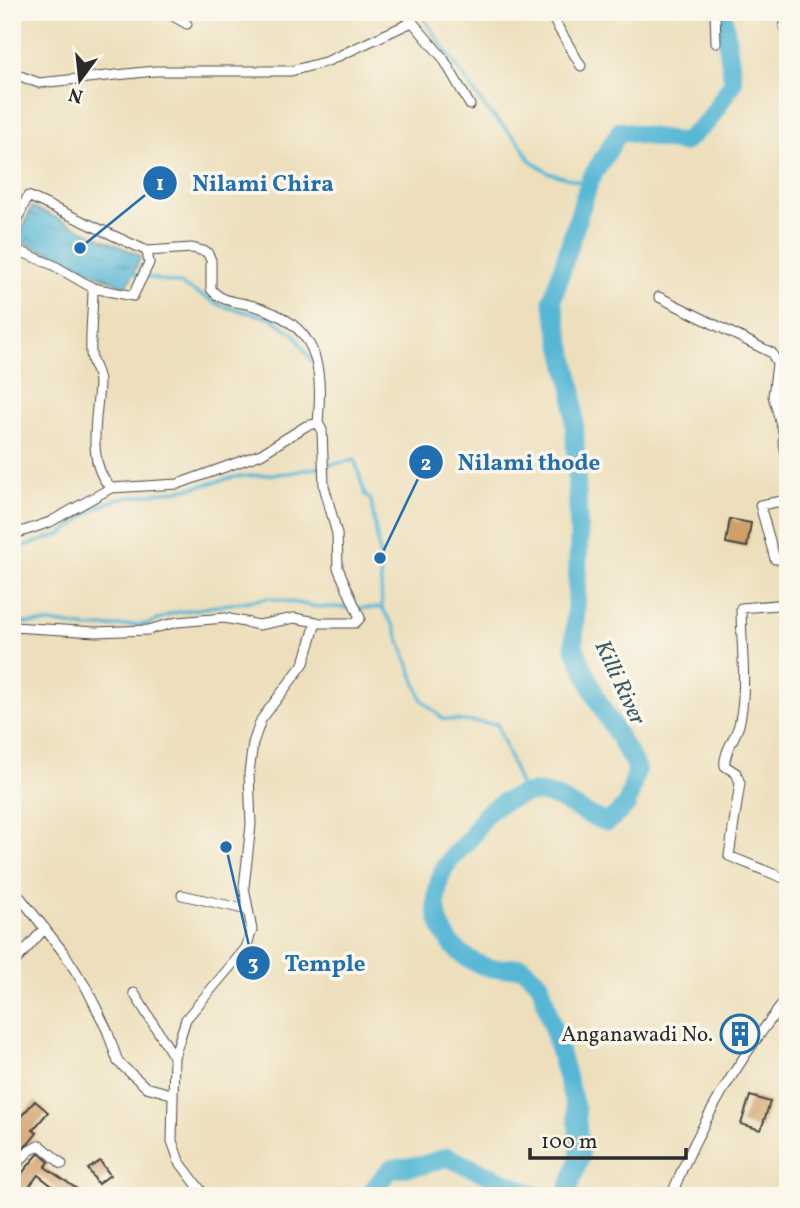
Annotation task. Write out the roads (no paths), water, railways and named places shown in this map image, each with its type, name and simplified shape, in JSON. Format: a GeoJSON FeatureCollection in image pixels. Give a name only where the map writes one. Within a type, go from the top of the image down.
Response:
{"type":"FeatureCollection","features":[{"type":"Feature","properties":{"kind":"street"},"geometry":{"type":"LineString","coordinates":[[166,12],[187,24]]}},
{"type":"Feature","properties":{"kind":"street"},"geometry":{"type":"LineString","coordinates":[[404,12],[410,23],[443,58],[470,105]]}},
{"type":"Feature","properties":{"kind":"street"},"geometry":{"type":"LineString","coordinates":[[715,12],[716,43]]}},
{"type":"Feature","properties":{"kind":"street"},"geometry":{"type":"LineString","coordinates":[[555,14],[581,66]]}},
{"type":"Feature","properties":{"kind":"street"},"geometry":{"type":"LineString","coordinates":[[12,73],[39,83],[155,71],[291,71],[328,61],[410,23]]}},
{"type":"Feature","properties":{"kind":"street"},"geometry":{"type":"LineString","coordinates":[[12,230],[28,196],[147,251],[192,248],[207,252],[211,260],[211,289],[219,298],[277,314],[303,335],[319,365],[321,390],[318,423],[324,440],[323,473],[337,534],[338,568],[360,618],[355,623],[317,622],[294,618],[259,625],[225,618],[177,622],[148,630],[96,632],[12,627]]}},
{"type":"Feature","properties":{"kind":"street"},"geometry":{"type":"LineString","coordinates":[[12,248],[53,265],[93,288],[106,288],[133,296],[146,274],[149,264],[147,251]]}},
{"type":"Feature","properties":{"kind":"street"},"geometry":{"type":"LineString","coordinates":[[93,288],[91,353],[99,383],[95,414],[97,449],[100,477],[111,488]]}},
{"type":"Feature","properties":{"kind":"street"},"geometry":{"type":"LineString","coordinates":[[659,297],[772,353],[777,364],[773,396],[786,434],[788,460]]}},
{"type":"Feature","properties":{"kind":"street"},"geometry":{"type":"LineString","coordinates":[[12,535],[50,522],[111,488],[178,484],[261,454],[306,426],[318,423]]}},
{"type":"Feature","properties":{"kind":"street"},"geometry":{"type":"LineString","coordinates":[[788,500],[760,505],[775,559],[788,559]]}},
{"type":"Feature","properties":{"kind":"street"},"geometry":{"type":"LineString","coordinates":[[788,604],[741,608],[743,707],[736,737],[724,759],[725,766],[736,773],[740,783],[729,856],[734,861],[788,880]]}},
{"type":"Feature","properties":{"kind":"street"},"geometry":{"type":"LineString","coordinates":[[205,1196],[179,1161],[172,1141],[171,1094],[174,1057],[186,1019],[246,948],[252,930],[244,887],[251,825],[249,773],[253,743],[261,720],[304,663],[311,631],[317,622]]}},
{"type":"Feature","properties":{"kind":"street"},"geometry":{"type":"LineString","coordinates":[[12,887],[45,928],[87,989],[107,1030],[118,1062],[146,1087],[171,1094]]}},
{"type":"Feature","properties":{"kind":"street"},"geometry":{"type":"LineString","coordinates":[[182,895],[248,909]]}},
{"type":"Feature","properties":{"kind":"street"},"geometry":{"type":"LineString","coordinates":[[12,965],[45,928]]}},
{"type":"Feature","properties":{"kind":"street"},"geometry":{"type":"LineString","coordinates":[[134,993],[174,1057]]}},
{"type":"Feature","properties":{"kind":"street"},"geometry":{"type":"LineString","coordinates":[[671,1196],[687,1155],[742,1055],[788,997]]}},
{"type":"Feature","properties":{"kind":"street"},"geometry":{"type":"LineString","coordinates":[[12,1170],[29,1150],[40,1145],[62,1164]]}},
{"type":"Feature","properties":{"kind":"water"},"geometry":{"type":"Polygon","coordinates":[[[32,207],[141,256],[127,287],[18,240],[32,207]]]}},
{"type":"Feature","properties":{"kind":"waterway"},"geometry":{"type":"LineString","coordinates":[[419,12],[487,110],[520,143],[530,160],[549,173],[588,184]]}},
{"type":"Feature","properties":{"kind":"waterway","name":"Killi River"},"geometry":{"type":"LineString","coordinates":[[566,1196],[580,1157],[576,1110],[540,983],[522,967],[490,968],[475,962],[451,944],[439,919],[438,889],[444,868],[472,836],[484,816],[512,798],[533,793],[549,795],[608,822],[627,805],[637,769],[597,699],[574,646],[579,539],[573,392],[552,301],[590,180],[620,131],[683,143],[709,120],[733,82],[723,12]]}},
{"type":"Feature","properties":{"kind":"waterway"},"geometry":{"type":"LineString","coordinates":[[133,274],[180,284],[222,306],[271,318],[295,335],[312,362]]}},
{"type":"Feature","properties":{"kind":"waterway"},"geometry":{"type":"LineString","coordinates":[[12,550],[62,534],[97,507],[118,499],[192,488],[235,477],[289,473],[355,460],[365,495],[371,500],[380,558],[382,608],[395,628],[422,700],[443,719],[497,724],[524,796]]}},
{"type":"Feature","properties":{"kind":"waterway"},"geometry":{"type":"LineString","coordinates":[[12,623],[57,623],[88,628],[148,624],[173,613],[268,598],[318,607],[382,608]]}},
{"type":"Feature","properties":{"kind":"waterway","name":"Killi River"},"geometry":{"type":"LineString","coordinates":[[368,1196],[390,1169],[424,1165],[447,1157],[536,1196]]}},
{"type":"Feature","properties":{"kind":"place","name":"Nilami Chira"},"geometry":{"type":"Point","coordinates":[80,248]}},
{"type":"Feature","properties":{"kind":"place","name":"Nilami thode"},"geometry":{"type":"Point","coordinates":[380,558]}},
{"type":"Feature","properties":{"kind":"place","name":"Temple"},"geometry":{"type":"Point","coordinates":[226,847]}},
{"type":"Feature","properties":{"kind":"place","name":"Anganawadi No."},"geometry":{"type":"Point","coordinates":[740,1034]}}]}
